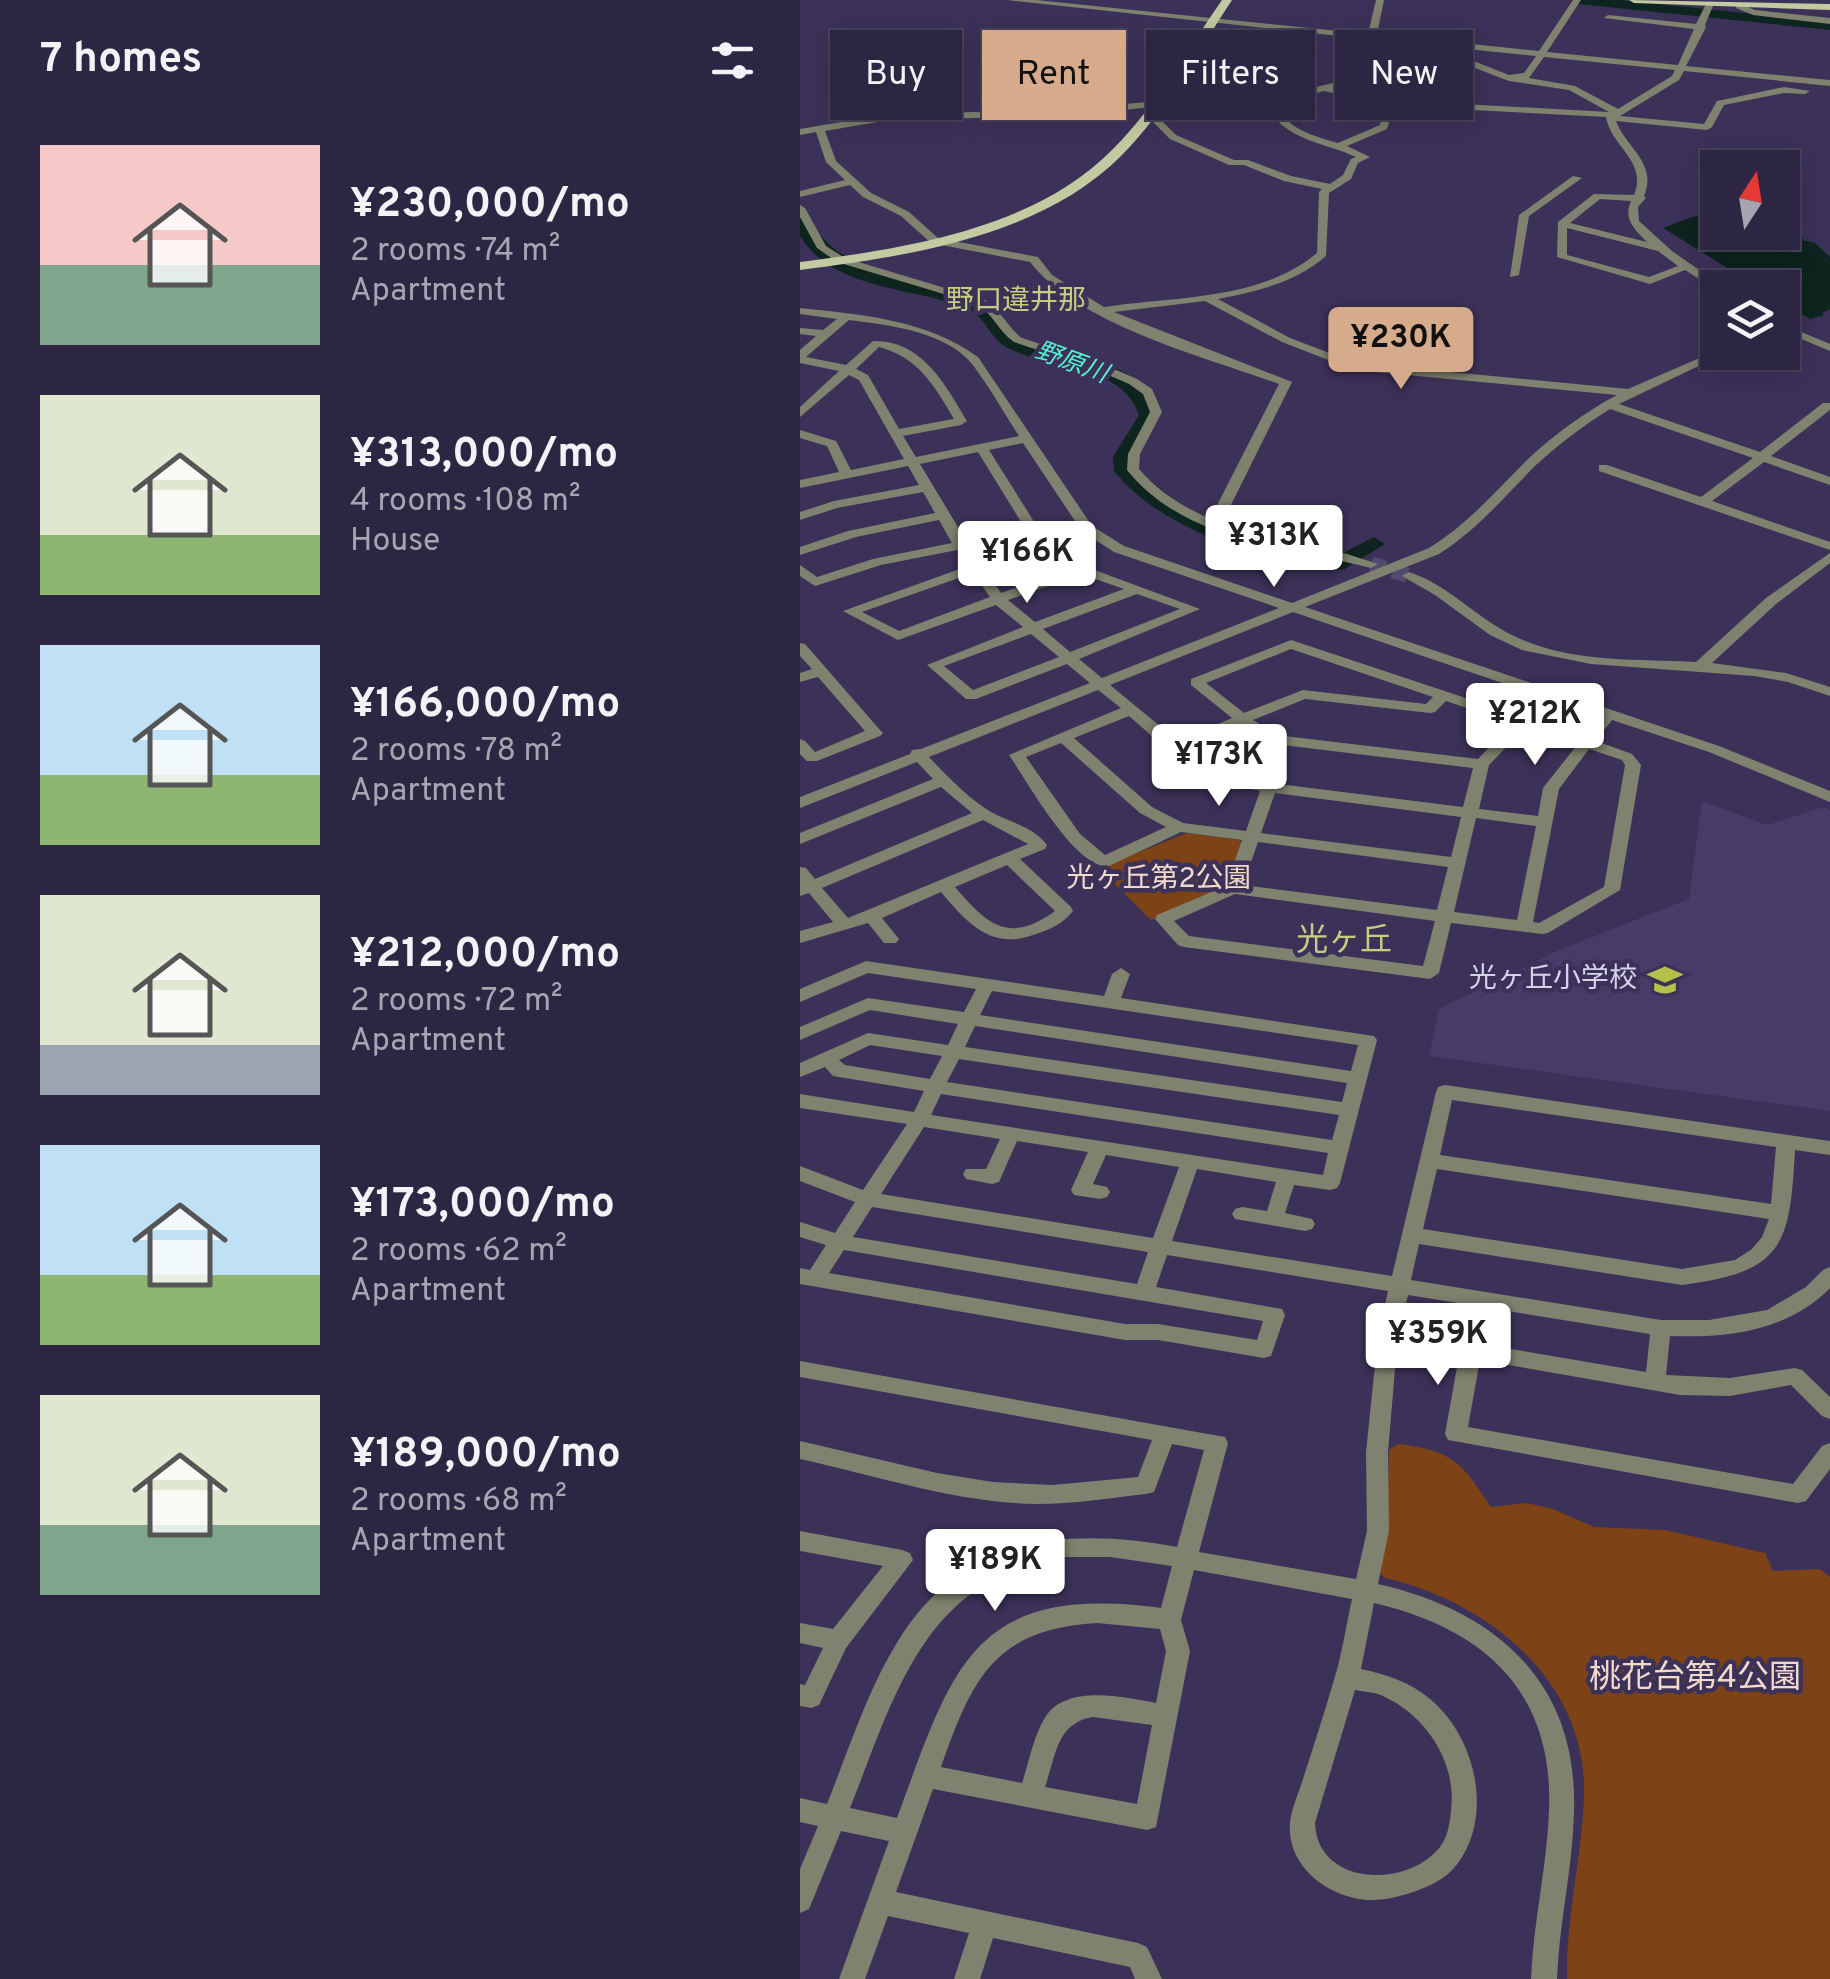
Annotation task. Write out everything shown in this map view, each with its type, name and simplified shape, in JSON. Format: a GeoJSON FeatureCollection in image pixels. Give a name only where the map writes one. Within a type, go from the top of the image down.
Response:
{"type":"FeatureCollection","features":[{"type":"Feature","properties":{"kind":"main road"},"geometry":{"type":"LineString","coordinates":[[1206,30],[1227,0]]}},
{"type":"Feature","properties":{"kind":"main road"},"geometry":{"type":"LineString","coordinates":[[1634,0],[1710,7],[1788,3],[1830,7]]}},
{"type":"Feature","properties":{"kind":"main road"},"geometry":{"type":"LineString","coordinates":[[800,266],[935,241],[1016,214],[1082,181],[1124,146],[1148,120]]}},
{"type":"Feature","properties":{"kind":"street"},"geometry":{"type":"LineString","coordinates":[[1011,0],[1335,32]]}},
{"type":"Feature","properties":{"kind":"street"},"geometry":{"type":"LineString","coordinates":[[1373,30],[1380,0]]}},
{"type":"Feature","properties":{"kind":"street"},"geometry":{"type":"LineString","coordinates":[[1503,74],[1527,76],[1576,2]]}},
{"type":"Feature","properties":{"kind":"street"},"geometry":{"type":"LineString","coordinates":[[1739,6],[1752,12],[1830,21]]}},
{"type":"Feature","properties":{"kind":"street"},"geometry":{"type":"LineString","coordinates":[[1613,115],[1672,82],[1710,7]]}},
{"type":"Feature","properties":{"kind":"street"},"geometry":{"type":"LineString","coordinates":[[1608,18],[1702,25]]}},
{"type":"Feature","properties":{"kind":"street"},"geometry":{"type":"LineString","coordinates":[[1473,46],[1828,83],[1826,93],[1788,89],[1720,103],[1706,127],[1613,115],[1473,107]]}},
{"type":"Feature","properties":{"kind":"street"},"geometry":{"type":"LineString","coordinates":[[1473,64],[1572,88],[1613,115]]}},
{"type":"Feature","properties":{"kind":"street"},"geometry":{"type":"LineString","coordinates":[[1328,90],[1335,87]]}},
{"type":"Feature","properties":{"kind":"street"},"geometry":{"type":"LineString","coordinates":[[1315,91],[1335,91]]}},
{"type":"Feature","properties":{"kind":"street"},"geometry":{"type":"LineString","coordinates":[[800,132],[889,117],[1054,114],[1146,105]]}},
{"type":"Feature","properties":{"kind":"street"},"geometry":{"type":"LineString","coordinates":[[1518,124],[1522,109]]}},
{"type":"Feature","properties":{"kind":"street"},"geometry":{"type":"LineString","coordinates":[[1613,115],[1615,133],[1642,170],[1640,198],[1628,215],[1637,228],[1700,276]]}},
{"type":"Feature","properties":{"kind":"street"},"geometry":{"type":"LineString","coordinates":[[1157,120],[1173,137],[1232,162],[1245,162],[1288,178],[1330,187]]}},
{"type":"Feature","properties":{"kind":"street"},"geometry":{"type":"LineString","coordinates":[[1100,310],[1207,297],[1256,286],[1314,264],[1322,254],[1324,192],[1348,177],[1354,161],[1365,157],[1288,128],[1280,120]]}},
{"type":"Feature","properties":{"kind":"street"},"geometry":{"type":"LineString","coordinates":[[1340,146],[1384,127],[1386,120]]}},
{"type":"Feature","properties":{"kind":"street"},"geometry":{"type":"LineString","coordinates":[[820,130],[825,152],[868,195],[905,214],[935,241],[1034,259],[1042,274],[1100,310],[1286,382],[1214,525]]}},
{"type":"Feature","properties":{"kind":"street"},"geometry":{"type":"LineString","coordinates":[[1514,275],[1524,215],[1577,178]]}},
{"type":"Feature","properties":{"kind":"street"},"geometry":{"type":"LineString","coordinates":[[800,194],[854,181]]}},
{"type":"Feature","properties":{"kind":"street"},"geometry":{"type":"LineString","coordinates":[[1564,188],[1598,196],[1640,198]]}},
{"type":"Feature","properties":{"kind":"street"},"geometry":{"type":"LineString","coordinates":[[1562,224],[1598,196]]}},
{"type":"Feature","properties":{"kind":"street"},"geometry":{"type":"LineString","coordinates":[[800,208],[822,248],[836,261],[981,302],[996,311],[1014,338],[1106,368],[1138,384],[1153,398],[1156,412],[1134,454],[1133,470],[1171,503],[1214,525],[1371,564]]}},
{"type":"Feature","properties":{"kind":"street"},"geometry":{"type":"LineString","coordinates":[[1562,224],[1663,248]]}},
{"type":"Feature","properties":{"kind":"street"},"geometry":{"type":"LineString","coordinates":[[1562,224],[1565,259],[1650,280],[1686,266]]}},
{"type":"Feature","properties":{"kind":"street"},"geometry":{"type":"LineString","coordinates":[[1600,234],[1612,225]]}},
{"type":"Feature","properties":{"kind":"street"},"geometry":{"type":"LineString","coordinates":[[1207,297],[1286,340],[1354,366],[1628,394]]}},
{"type":"Feature","properties":{"kind":"street"},"geometry":{"type":"LineString","coordinates":[[800,311],[916,329],[960,347],[974,360],[1087,529],[1119,549],[1714,748],[1830,797]]}},
{"type":"Feature","properties":{"kind":"street"},"geometry":{"type":"LineString","coordinates":[[800,358],[845,318]]}},
{"type":"Feature","properties":{"kind":"street"},"geometry":{"type":"LineString","coordinates":[[800,331],[825,334]]}},
{"type":"Feature","properties":{"kind":"street"},"geometry":{"type":"LineString","coordinates":[[1800,335],[1830,348]]}},
{"type":"Feature","properties":{"kind":"street"},"geometry":{"type":"LineString","coordinates":[[800,413],[878,342],[910,351],[926,363],[961,421],[896,433]]}},
{"type":"Feature","properties":{"kind":"street"},"geometry":{"type":"LineString","coordinates":[[800,358],[847,369],[864,378],[960,546],[999,600],[1210,775],[1232,783],[1544,822]]}},
{"type":"Feature","properties":{"kind":"street"},"geometry":{"type":"LineString","coordinates":[[800,802],[1403,565],[1460,538],[1545,449],[1608,404],[1700,362]]}},
{"type":"Feature","properties":{"kind":"street"},"geometry":{"type":"LineString","coordinates":[[1608,404],[1830,482]]}},
{"type":"Feature","properties":{"kind":"street"},"geometry":{"type":"LineString","coordinates":[[1704,502],[1826,406]]}},
{"type":"Feature","properties":{"kind":"street"},"geometry":{"type":"LineString","coordinates":[[800,434],[832,444],[846,473]]}},
{"type":"Feature","properties":{"kind":"street"},"geometry":{"type":"LineString","coordinates":[[800,484],[1024,439]]}},
{"type":"Feature","properties":{"kind":"street"},"geometry":{"type":"LineString","coordinates":[[980,447],[1042,544]]}},
{"type":"Feature","properties":{"kind":"street"},"geometry":{"type":"LineString","coordinates":[[1603,468],[1830,546]]}},
{"type":"Feature","properties":{"kind":"street"},"geometry":{"type":"LineString","coordinates":[[800,516],[834,505],[928,487]]}},
{"type":"Feature","properties":{"kind":"street"},"geometry":{"type":"LineString","coordinates":[[800,551],[853,534],[944,516]]}},
{"type":"Feature","properties":{"kind":"street"},"geometry":{"type":"LineString","coordinates":[[1087,529],[850,611],[898,636],[1081,568],[1193,609],[971,696],[934,665],[1136,589]]}},
{"type":"Feature","properties":{"kind":"street"},"geometry":{"type":"LineString","coordinates":[[800,569],[815,582],[878,562],[960,546]]}},
{"type":"Feature","properties":{"kind":"street"},"geometry":{"type":"LineString","coordinates":[[1699,667],[1771,602],[1830,558]]}},
{"type":"Feature","properties":{"kind":"street"},"geometry":{"type":"LineString","coordinates":[[1409,576],[1428,583],[1503,638],[1530,648],[1608,663],[1699,667],[1787,677],[1830,692]]}},
{"type":"Feature","properties":{"kind":"street"},"geometry":{"type":"LineString","coordinates":[[1482,764],[1274,739],[1196,682],[1291,644],[1585,743],[1627,758],[1633,765],[1612,890],[1542,929],[1444,917],[1234,889],[1163,920],[1184,941],[1430,973],[1444,917],[1458,863],[1482,764],[1522,722]]}},
{"type":"Feature","properties":{"kind":"street"},"geometry":{"type":"LineString","coordinates":[[800,647],[875,733],[812,758],[800,744]]}},
{"type":"Feature","properties":{"kind":"street"},"geometry":{"type":"LineString","coordinates":[[800,678],[820,671]]}},
{"type":"Feature","properties":{"kind":"street"},"geometry":{"type":"LineString","coordinates":[[1174,748],[1302,694],[1430,709],[1442,696]]}},
{"type":"Feature","properties":{"kind":"street"},"geometry":{"type":"LineString","coordinates":[[1130,710],[1017,755],[1074,838],[1103,862],[1179,827]]}},
{"type":"Feature","properties":{"kind":"street"},"geometry":{"type":"LineString","coordinates":[[1524,927],[1556,778],[1610,713]]}},
{"type":"Feature","properties":{"kind":"street"},"geometry":{"type":"LineString","coordinates":[[1064,737],[1146,810],[1179,827],[1458,863]]}},
{"type":"Feature","properties":{"kind":"street"},"geometry":{"type":"LineString","coordinates":[[800,936],[871,916],[1040,845],[1032,837],[984,814],[942,781],[917,753]]}},
{"type":"Feature","properties":{"kind":"street"},"geometry":{"type":"LineString","coordinates":[[800,839],[942,781]]}},
{"type":"Feature","properties":{"kind":"street"},"geometry":{"type":"LineString","coordinates":[[1234,889],[1269,788]]}},
{"type":"Feature","properties":{"kind":"street"},"geometry":{"type":"LineString","coordinates":[[805,889],[984,814]]}},
{"type":"Feature","properties":{"kind":"street"},"geometry":{"type":"LineString","coordinates":[[944,886],[986,932],[1018,937],[1059,918],[1065,910],[1010,858]]}},
{"type":"Feature","properties":{"kind":"street"},"geometry":{"type":"LineString","coordinates":[[800,872],[805,889],[843,923]]}},
{"type":"Feature","properties":{"kind":"street"},"geometry":{"type":"LineString","coordinates":[[871,916],[890,939]]}},
{"type":"Feature","properties":{"kind":"street"},"geometry":{"type":"LineString","coordinates":[[800,996],[866,967],[1368,1040],[1330,1183],[800,1101]]}},
{"type":"Feature","properties":{"kind":"street"},"geometry":{"type":"LineString","coordinates":[[1110,1002],[1121,974]]}},
{"type":"Feature","properties":{"kind":"street"},"geometry":{"type":"LineString","coordinates":[[807,1278],[839,1242],[919,1120],[986,984]]}},
{"type":"Feature","properties":{"kind":"street"},"geometry":{"type":"LineString","coordinates":[[800,1034],[868,1004],[1358,1078]]}},
{"type":"Feature","properties":{"kind":"street"},"geometry":{"type":"LineString","coordinates":[[800,1071],[868,1039],[1350,1110]]}},
{"type":"Feature","properties":{"kind":"street"},"geometry":{"type":"LineString","coordinates":[[827,1058],[838,1071],[1340,1148]]}},
{"type":"Feature","properties":{"kind":"street"},"geometry":{"type":"LineString","coordinates":[[1347,1677],[1392,1688],[1428,1710],[1444,1728],[1464,1773],[1464,1822],[1454,1845],[1440,1864],[1398,1886],[1349,1886],[1323,1871],[1302,1839],[1302,1823],[1347,1677],[1378,1532],[1377,1452],[1388,1336],[1444,1092],[1830,1148]]}},
{"type":"Feature","properties":{"kind":"street"},"geometry":{"type":"LineString","coordinates":[[973,1174],[992,1177],[1011,1134]]}},
{"type":"Feature","properties":{"kind":"street"},"geometry":{"type":"LineString","coordinates":[[1411,1236],[1682,1277],[1722,1274],[1745,1266],[1765,1252],[1775,1237],[1782,1213],[1786,1142]]}},
{"type":"Feature","properties":{"kind":"street"},"geometry":{"type":"LineString","coordinates":[[1100,1148],[1081,1190],[1100,1192]]}},
{"type":"Feature","properties":{"kind":"street"},"geometry":{"type":"LineString","coordinates":[[1430,1161],[1782,1213]]}},
{"type":"Feature","properties":{"kind":"street"},"geometry":{"type":"LineString","coordinates":[[1144,1293],[1190,1162]]}},
{"type":"Feature","properties":{"kind":"street"},"geometry":{"type":"LineString","coordinates":[[800,1173],[868,1199],[1661,1328],[1731,1328],[1778,1316],[1814,1294],[1830,1275]]}},
{"type":"Feature","properties":{"kind":"street"},"geometry":{"type":"LineString","coordinates":[[1274,1218],[1287,1176]]}},
{"type":"Feature","properties":{"kind":"street"},"geometry":{"type":"LineString","coordinates":[[1242,1214],[1305,1224]]}},
{"type":"Feature","properties":{"kind":"street"},"geometry":{"type":"LineString","coordinates":[[800,1229],[839,1242],[1274,1315],[1264,1350],[1158,1332],[1126,1332],[807,1278]]}},
{"type":"Feature","properties":{"kind":"street"},"geometry":{"type":"LineString","coordinates":[[1655,1382],[1661,1328]]}},
{"type":"Feature","properties":{"kind":"street"},"geometry":{"type":"LineString","coordinates":[[1388,1336],[1655,1382],[1730,1388],[1795,1376],[1830,1410]]}},
{"type":"Feature","properties":{"kind":"street"},"geometry":{"type":"LineString","coordinates":[[1471,1350],[1456,1434],[1798,1494],[1830,1452]]}},
{"type":"Feature","properties":{"kind":"street"},"geometry":{"type":"LineString","coordinates":[[800,1369],[1217,1444],[1169,1620],[1178,1651],[1147,1818],[925,1776]]}},
{"type":"Feature","properties":{"kind":"street"},"geometry":{"type":"LineString","coordinates":[[800,1450],[853,1465],[960,1484],[1020,1494],[1053,1494],[1146,1486],[1165,1434]]}},
{"type":"Feature","properties":{"kind":"street"},"geometry":{"type":"LineString","coordinates":[[800,1541],[902,1560],[838,1640],[811,1697],[800,1695]]}},
{"type":"Feature","properties":{"kind":"street"},"geometry":{"type":"LineString","coordinates":[[800,1900],[894,1666],[923,1622],[959,1588],[1004,1563],[1064,1548],[1125,1548],[1365,1593],[1432,1611],[1483,1638],[1521,1674],[1548,1719],[1559,1756],[1562,1808],[1544,1949],[1544,1979]]}},
{"type":"Feature","properties":{"kind":"street"},"geometry":{"type":"LineString","coordinates":[[852,1979],[963,1681],[1005,1639],[1032,1622],[1070,1611],[1113,1611],[1169,1620]]}},
{"type":"Feature","properties":{"kind":"street"},"geometry":{"type":"LineString","coordinates":[[800,1633],[838,1640]]}},
{"type":"Feature","properties":{"kind":"street"},"geometry":{"type":"LineString","coordinates":[[1030,1796],[1055,1722],[1064,1713],[1080,1704],[1167,1716]]}},
{"type":"Feature","properties":{"kind":"street"},"geometry":{"type":"LineString","coordinates":[[800,1810],[904,1832]]}},
{"type":"Feature","properties":{"kind":"street"},"geometry":{"type":"LineString","coordinates":[[880,1901],[1138,1956],[1149,1979]]}},
{"type":"Feature","properties":{"kind":"street"},"geometry":{"type":"LineString","coordinates":[[967,1979],[985,1923]]}},
{"type":"Feature","properties":{"kind":"shaded area"},"geometry":{"type":"Polygon","coordinates":[[[1700,216],[1700,250],[1800,250],[1800,234],[1804,241],[1814,242],[1830,257],[1830,309],[1810,319],[1800,313],[1800,270],[1731,270],[1663,228],[1700,216]]]}},
{"type":"Feature","properties":{"kind":"shaded area","name":"光ヶ丘小学校"},"geometry":{"type":"Polygon","coordinates":[[[1702,801],[1767,825],[1824,807],[1830,810],[1830,1111],[1429,1056],[1439,1009],[1559,950],[1689,899],[1702,801]]]}},
{"type":"Feature","properties":{"kind":"green space","name":"光ヶ丘第2公園"},"geometry":{"type":"Polygon","coordinates":[[[1187,833],[1240,840],[1243,844],[1223,889],[1151,920],[1099,868],[1187,833]]]}},
{"type":"Feature","properties":{"kind":"green space","name":"桃花台第4公園"},"geometry":{"type":"Polygon","coordinates":[[[1398,1444],[1432,1450],[1454,1461],[1491,1507],[1527,1503],[1553,1509],[1594,1527],[1665,1530],[1765,1553],[1773,1571],[1820,1569],[1830,1577],[1830,1979],[1567,1979],[1584,1796],[1581,1755],[1569,1717],[1550,1683],[1524,1652],[1494,1627],[1460,1606],[1385,1578],[1379,1572],[1387,1532],[1389,1450],[1398,1444]]]}},
{"type":"Feature","properties":{"kind":"waterway"},"geometry":{"type":"LineString","coordinates":[[1578,0],[1830,26]]}},
{"type":"Feature","properties":{"kind":"waterway","name":"野原川"},"geometry":{"type":"LineString","coordinates":[[800,221],[813,243],[831,259],[877,278],[977,305],[989,313],[1014,344],[1094,368],[1132,387],[1144,400],[1149,415],[1124,457],[1125,471],[1180,516],[1292,556],[1343,563],[1374,544]]}},
{"type":"Feature","properties":{"kind":"tunnel"},"geometry":{"type":"LineString","coordinates":[[1371,564],[1409,576]]}},
{"type":"Feature","properties":{"kind":"place","name":"光ヶ丘小学校"},"geometry":{"type":"Point","coordinates":[1665,980]}},
{"type":"Feature","properties":{"kind":"district","name":"野口違井那"},"geometry":{"type":"Point","coordinates":[1016,302]}},
{"type":"Feature","properties":{"kind":"district","name":"光ヶ丘"},"geometry":{"type":"Point","coordinates":[1344,942]}}]}
